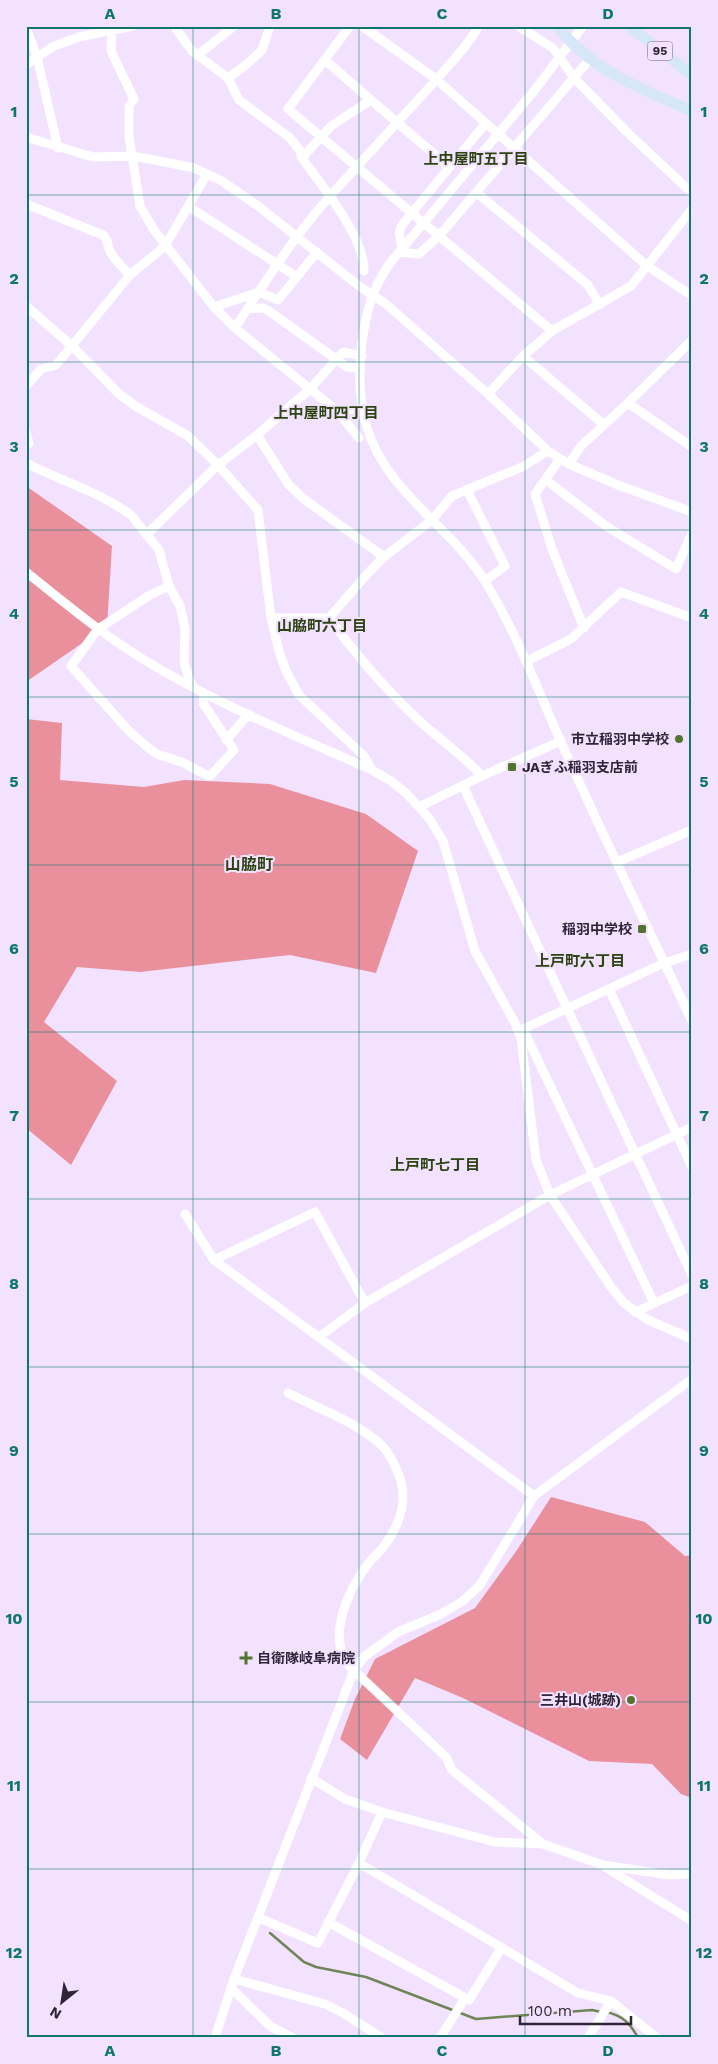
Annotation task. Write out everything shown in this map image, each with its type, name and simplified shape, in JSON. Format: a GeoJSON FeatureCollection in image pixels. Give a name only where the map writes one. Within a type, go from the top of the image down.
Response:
{"type":"FeatureCollection","features":[{"type":"Feature","properties":{"kind":"main road"},"geometry":{"type":"LineString","coordinates":[[557,26],[565,37],[607,72],[629,84],[692,111]]}},
{"type":"Feature","properties":{"kind":"main road","name":"95"},"geometry":{"type":"LineString","coordinates":[[629,26],[692,75]]}},
{"type":"Feature","properties":{"kind":"street"},"geometry":{"type":"LineString","coordinates":[[26,65],[54,46],[79,36],[134,26]]}},
{"type":"Feature","properties":{"kind":"street"},"geometry":{"type":"LineString","coordinates":[[174,26],[192,51],[228,78],[239,100],[288,137],[299,150],[302,158],[353,236],[364,260],[364,271]]}},
{"type":"Feature","properties":{"kind":"street"},"geometry":{"type":"LineString","coordinates":[[198,55],[234,26]]}},
{"type":"Feature","properties":{"kind":"street"},"geometry":{"type":"LineString","coordinates":[[228,78],[262,50],[270,26]]}},
{"type":"Feature","properties":{"kind":"street"},"geometry":{"type":"LineString","coordinates":[[350,26],[288,109],[552,331]]}},
{"type":"Feature","properties":{"kind":"street"},"geometry":{"type":"LineString","coordinates":[[362,26],[436,79],[646,266],[692,296]]}},
{"type":"Feature","properties":{"kind":"street"},"geometry":{"type":"LineString","coordinates":[[235,328],[276,263],[297,236],[329,197],[436,79],[474,35],[479,26]]}},
{"type":"Feature","properties":{"kind":"street"},"geometry":{"type":"LineString","coordinates":[[518,26],[553,48],[574,78],[629,134],[692,192]]}},
{"type":"Feature","properties":{"kind":"street"},"geometry":{"type":"LineString","coordinates":[[584,26],[534,91],[390,263],[373,295],[367,319],[360,377],[362,408],[368,429],[383,462],[398,484],[457,546],[485,581],[528,661],[561,741],[692,1021]]}},
{"type":"Feature","properties":{"kind":"street"},"geometry":{"type":"LineString","coordinates":[[26,27],[37,57],[58,148]]}},
{"type":"Feature","properties":{"kind":"street"},"geometry":{"type":"LineString","coordinates":[[110,29],[111,51],[134,99],[129,106],[129,136],[140,206],[165,246],[214,307],[235,328],[337,411],[359,438]]}},
{"type":"Feature","properties":{"kind":"street"},"geometry":{"type":"LineString","coordinates":[[401,250],[419,254],[439,236],[590,59]]}},
{"type":"Feature","properties":{"kind":"street"},"geometry":{"type":"LineString","coordinates":[[325,60],[449,167]]}},
{"type":"Feature","properties":{"kind":"street"},"geometry":{"type":"LineString","coordinates":[[302,158],[331,126],[371,100]]}},
{"type":"Feature","properties":{"kind":"street"},"geometry":{"type":"LineString","coordinates":[[401,250],[399,233],[402,225],[486,124]]}},
{"type":"Feature","properties":{"kind":"street"},"geometry":{"type":"LineString","coordinates":[[26,137],[93,158],[132,156],[194,168],[222,181],[386,304],[488,394],[548,451],[569,464],[625,488],[692,512]]}},
{"type":"Feature","properties":{"kind":"street"},"geometry":{"type":"LineString","coordinates":[[26,386],[41,369],[56,365],[130,275],[165,246],[207,174]]}},
{"type":"Feature","properties":{"kind":"street"},"geometry":{"type":"LineString","coordinates":[[477,193],[588,285],[600,305]]}},
{"type":"Feature","properties":{"kind":"street"},"geometry":{"type":"LineString","coordinates":[[26,204],[103,235],[107,238],[109,249],[118,263],[130,275]]}},
{"type":"Feature","properties":{"kind":"street"},"geometry":{"type":"LineString","coordinates":[[188,206],[297,277]]}},
{"type":"Feature","properties":{"kind":"street"},"geometry":{"type":"LineString","coordinates":[[488,394],[523,356],[552,331],[631,286],[692,209]]}},
{"type":"Feature","properties":{"kind":"street"},"geometry":{"type":"LineString","coordinates":[[214,307],[259,292],[278,300],[317,252]]}},
{"type":"Feature","properties":{"kind":"street"},"geometry":{"type":"LineString","coordinates":[[26,306],[73,346],[119,394],[136,407],[188,436],[218,465],[258,510],[271,618],[279,651],[299,695],[364,756],[372,770]]}},
{"type":"Feature","properties":{"kind":"street"},"geometry":{"type":"LineString","coordinates":[[247,309],[262,308],[270,311],[347,367],[361,368]]}},
{"type":"Feature","properties":{"kind":"street"},"geometry":{"type":"LineString","coordinates":[[569,464],[581,446],[692,340]]}},
{"type":"Feature","properties":{"kind":"street"},"geometry":{"type":"LineString","coordinates":[[146,535],[218,465],[257,435],[310,389],[343,352],[362,356]]}},
{"type":"Feature","properties":{"kind":"street"},"geometry":{"type":"LineString","coordinates":[[523,356],[603,424]]}},
{"type":"Feature","properties":{"kind":"street"},"geometry":{"type":"LineString","coordinates":[[628,403],[692,447]]}},
{"type":"Feature","properties":{"kind":"street"},"geometry":{"type":"LineString","coordinates":[[337,411],[362,408]]}},
{"type":"Feature","properties":{"kind":"street"},"geometry":{"type":"LineString","coordinates":[[26,433],[28,443],[26,446]]}},
{"type":"Feature","properties":{"kind":"street"},"geometry":{"type":"LineString","coordinates":[[257,435],[289,485],[384,557]]}},
{"type":"Feature","properties":{"kind":"street"},"geometry":{"type":"LineString","coordinates":[[271,618],[329,618],[384,557],[432,520],[452,496],[522,467],[548,451]]}},
{"type":"Feature","properties":{"kind":"street"},"geometry":{"type":"LineString","coordinates":[[560,459],[535,494],[552,549],[584,628]]}},
{"type":"Feature","properties":{"kind":"street"},"geometry":{"type":"LineString","coordinates":[[26,463],[102,497],[126,511],[159,550],[169,586],[180,606],[185,629],[184,662],[192,686]]}},
{"type":"Feature","properties":{"kind":"street"},"geometry":{"type":"LineString","coordinates":[[546,480],[606,526],[676,569],[692,532]]}},
{"type":"Feature","properties":{"kind":"street"},"geometry":{"type":"LineString","coordinates":[[467,490],[505,566],[485,581]]}},
{"type":"Feature","properties":{"kind":"street"},"geometry":{"type":"LineString","coordinates":[[26,572],[98,629],[145,660],[204,693],[372,770],[391,781],[429,818],[443,841],[475,951],[521,1030],[654,1303]]}},
{"type":"Feature","properties":{"kind":"street"},"geometry":{"type":"LineString","coordinates":[[169,586],[150,595],[98,629],[71,666],[128,730],[146,746],[157,754],[184,763],[211,776],[234,750],[203,702],[204,693]]}},
{"type":"Feature","properties":{"kind":"street"},"geometry":{"type":"LineString","coordinates":[[528,661],[571,639],[621,592],[692,618]]}},
{"type":"Feature","properties":{"kind":"street"},"geometry":{"type":"LineString","coordinates":[[329,618],[367,666],[410,712],[467,760],[482,776]]}},
{"type":"Feature","properties":{"kind":"street"},"geometry":{"type":"LineString","coordinates":[[226,740],[249,714]]}},
{"type":"Feature","properties":{"kind":"street"},"geometry":{"type":"LineString","coordinates":[[419,807],[482,776],[561,741]]}},
{"type":"Feature","properties":{"kind":"street"},"geometry":{"type":"LineString","coordinates":[[463,786],[692,1276]]}},
{"type":"Feature","properties":{"kind":"street"},"geometry":{"type":"LineString","coordinates":[[617,862],[691,831]]}},
{"type":"Feature","properties":{"kind":"street"},"geometry":{"type":"LineString","coordinates":[[521,1030],[664,963],[692,954]]}},
{"type":"Feature","properties":{"kind":"street"},"geometry":{"type":"LineString","coordinates":[[609,989],[692,1167]]}},
{"type":"Feature","properties":{"kind":"street"},"geometry":{"type":"LineString","coordinates":[[521,1030],[536,1160],[550,1195],[611,1287],[624,1303],[635,1312],[657,1324],[692,1339]]}},
{"type":"Feature","properties":{"kind":"street"},"geometry":{"type":"LineString","coordinates":[[319,1337],[366,1303],[550,1195],[692,1128]]}},
{"type":"Feature","properties":{"kind":"street"},"geometry":{"type":"LineString","coordinates":[[214,1260],[315,1212],[366,1303]]}},
{"type":"Feature","properties":{"kind":"street"},"geometry":{"type":"LineString","coordinates":[[185,1214],[214,1260],[534,1496]]}},
{"type":"Feature","properties":{"kind":"street"},"geometry":{"type":"LineString","coordinates":[[635,1312],[692,1286]]}},
{"type":"Feature","properties":{"kind":"street"},"geometry":{"type":"LineString","coordinates":[[215,2038],[233,1983],[354,1670],[365,1656],[379,1644],[398,1632],[448,1610],[463,1601],[480,1585],[534,1496],[692,1379]]}},
{"type":"Feature","properties":{"kind":"street"},"geometry":{"type":"LineString","coordinates":[[288,1393],[353,1425],[377,1441],[394,1462],[401,1479],[403,1495],[399,1522],[386,1544],[367,1565],[357,1581],[342,1615],[338,1638],[341,1654],[346,1663],[446,1757],[452,1770],[543,1844]]}},
{"type":"Feature","properties":{"kind":"street"},"geometry":{"type":"LineString","coordinates":[[311,1778],[346,1799],[382,1812],[495,1842],[543,1844],[604,1865],[669,1875],[692,1874]]}},
{"type":"Feature","properties":{"kind":"street"},"geometry":{"type":"LineString","coordinates":[[259,1918],[318,1943],[359,1863],[382,1812]]}},
{"type":"Feature","properties":{"kind":"street"},"geometry":{"type":"LineString","coordinates":[[359,1863],[578,1993],[611,2001],[657,2038]]}},
{"type":"Feature","properties":{"kind":"street"},"geometry":{"type":"LineString","coordinates":[[604,1865],[654,1899],[692,1921]]}},
{"type":"Feature","properties":{"kind":"street"},"geometry":{"type":"LineString","coordinates":[[328,1922],[469,2000],[502,1947]]}},
{"type":"Feature","properties":{"kind":"street"},"geometry":{"type":"LineString","coordinates":[[233,1983],[270,2026],[293,2038]]}},
{"type":"Feature","properties":{"kind":"street"},"geometry":{"type":"LineString","coordinates":[[233,1983],[325,2004],[382,2038]]}},
{"type":"Feature","properties":{"kind":"street"},"geometry":{"type":"LineString","coordinates":[[440,2038],[465,1998]]}},
{"type":"Feature","properties":{"kind":"street"},"geometry":{"type":"LineString","coordinates":[[588,2038],[611,2001]]}},
{"type":"Feature","properties":{"kind":"shaded area"},"geometry":{"type":"Polygon","coordinates":[[[26,486],[112,546],[107,626],[26,682],[26,486]]]}},
{"type":"Feature","properties":{"kind":"shaded area"},"geometry":{"type":"Polygon","coordinates":[[[26,719],[62,723],[60,780],[144,787],[184,780],[270,784],[366,814],[418,851],[376,973],[290,955],[140,972],[77,967],[44,1022],[117,1081],[71,1165],[26,1128],[26,719]]]}},
{"type":"Feature","properties":{"kind":"shaded area"},"geometry":{"type":"Polygon","coordinates":[[[551,1497],[645,1522],[685,1556],[692,1555],[692,1798],[681,1794],[652,1764],[589,1761],[463,1698],[415,1678],[367,1760],[340,1739],[355,1699],[375,1659],[475,1608],[517,1550],[551,1497]]]}},
{"type":"Feature","properties":{"kind":"waterway"},"geometry":{"type":"LineString","coordinates":[[270,1933],[304,1962],[316,1967],[366,1977],[476,2019],[592,2010],[601,2012]]}},
{"type":"Feature","properties":{"kind":"waterway"},"geometry":{"type":"LineString","coordinates":[[606,2012],[617,2015],[625,2021],[638,2038]]}},
{"type":"Feature","properties":{"kind":"place","name":"市立稲羽中学校"},"geometry":{"type":"Point","coordinates":[679,739]}},
{"type":"Feature","properties":{"kind":"place","name":"JAぎふ稲羽支店前"},"geometry":{"type":"Point","coordinates":[512,767]}},
{"type":"Feature","properties":{"kind":"place","name":"稲羽中学校"},"geometry":{"type":"Point","coordinates":[642,929]}},
{"type":"Feature","properties":{"kind":"place","name":"自衛隊岐阜病院"},"geometry":{"type":"Point","coordinates":[246,1658]}},
{"type":"Feature","properties":{"kind":"place","name":"三井山(城跡)"},"geometry":{"type":"Point","coordinates":[631,1700]}},
{"type":"Feature","properties":{"kind":"district","name":"上中屋町五丁目"},"geometry":{"type":"Point","coordinates":[476,159]}},
{"type":"Feature","properties":{"kind":"district","name":"上中屋町四丁目"},"geometry":{"type":"Point","coordinates":[326,413]}},
{"type":"Feature","properties":{"kind":"district","name":"山脇町六丁目"},"geometry":{"type":"Point","coordinates":[322,626]}},
{"type":"Feature","properties":{"kind":"district","name":"山脇町"},"geometry":{"type":"Point","coordinates":[249,864]}},
{"type":"Feature","properties":{"kind":"district","name":"上戸町六丁目"},"geometry":{"type":"Point","coordinates":[580,961]}},
{"type":"Feature","properties":{"kind":"district","name":"上戸町七丁目"},"geometry":{"type":"Point","coordinates":[435,1165]}}]}
